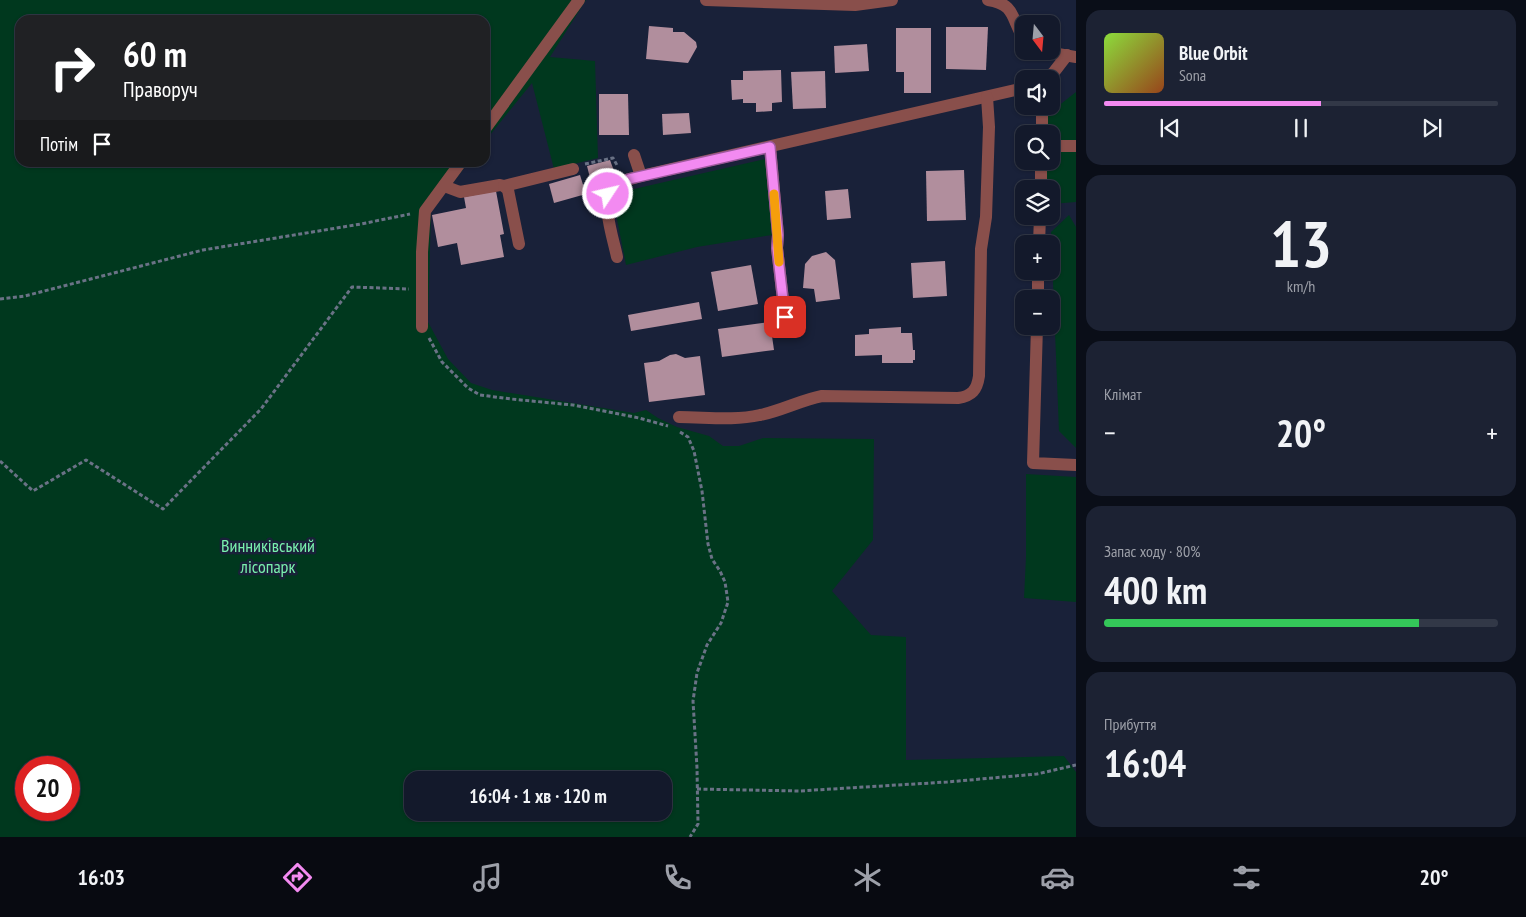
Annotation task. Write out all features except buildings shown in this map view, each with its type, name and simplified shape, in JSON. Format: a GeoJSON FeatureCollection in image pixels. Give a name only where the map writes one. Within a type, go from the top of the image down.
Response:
{"type":"FeatureCollection","features":[{"type":"Feature","properties":{"kind":"street"},"geometry":{"type":"LineString","coordinates":[[490,122],[579,0]]}},
{"type":"Feature","properties":{"kind":"street"},"geometry":{"type":"LineString","coordinates":[[706,0],[855,5],[892,0]]}},
{"type":"Feature","properties":{"kind":"street"},"geometry":{"type":"LineString","coordinates":[[988,0],[1004,4],[1009,8],[1015,20]]}},
{"type":"Feature","properties":{"kind":"street"},"geometry":{"type":"LineString","coordinates":[[1056,70],[1072,56]]}},
{"type":"Feature","properties":{"kind":"street"},"geometry":{"type":"LineString","coordinates":[[617,258],[606,202],[608,194],[620,182],[1015,90]]}},
{"type":"Feature","properties":{"kind":"street"},"geometry":{"type":"LineString","coordinates":[[679,416],[729,418],[757,416],[822,396],[958,398],[974,393],[978,386],[979,376],[981,249],[986,217],[988,97]]}},
{"type":"Feature","properties":{"kind":"street"},"geometry":{"type":"LineString","coordinates":[[1060,146],[1076,146]]}},
{"type":"Feature","properties":{"kind":"street"},"geometry":{"type":"LineString","coordinates":[[770,147],[778,235],[777,248],[785,317]]}},
{"type":"Feature","properties":{"kind":"street"},"geometry":{"type":"LineString","coordinates":[[634,155],[641,176]]}},
{"type":"Feature","properties":{"kind":"street"},"geometry":{"type":"LineString","coordinates":[[422,327],[422,252],[425,211],[457,167]]}},
{"type":"Feature","properties":{"kind":"street"},"geometry":{"type":"LineString","coordinates":[[444,186],[460,192],[500,185],[504,186],[573,169]]}},
{"type":"Feature","properties":{"kind":"street"},"geometry":{"type":"LineString","coordinates":[[504,186],[508,190],[518,244]]}},
{"type":"Feature","properties":{"kind":"street"},"geometry":{"type":"LineString","coordinates":[[1037,335],[1033,463],[1076,466]]}},
{"type":"Feature","properties":{"kind":"path"},"geometry":{"type":"LineString","coordinates":[[573,169],[613,158],[619,169]]}},
{"type":"Feature","properties":{"kind":"path"},"geometry":{"type":"LineString","coordinates":[[0,299],[25,296],[203,250],[361,224],[425,211]]}},
{"type":"Feature","properties":{"kind":"path"},"geometry":{"type":"LineString","coordinates":[[0,461],[33,491],[86,460],[163,509],[262,409],[352,287],[422,289]]}},
{"type":"Feature","properties":{"kind":"path"},"geometry":{"type":"LineString","coordinates":[[422,327],[442,362],[468,388],[480,394],[511,400],[573,405],[639,418],[672,428]]}},
{"type":"Feature","properties":{"kind":"path"},"geometry":{"type":"LineString","coordinates":[[677,430],[688,437],[694,451],[702,491],[708,544],[712,559],[725,582],[728,602],[721,623],[707,645],[697,673],[693,701],[698,824],[690,837]]}},
{"type":"Feature","properties":{"kind":"path"},"geometry":{"type":"LineString","coordinates":[[697,789],[799,791],[927,783],[1037,774],[1076,765]]}},
{"type":"Feature","properties":{"kind":"green space","name":"Винниківський лісопарк"},"geometry":{"type":"Polygon","coordinates":[[[0,0],[586,0],[550,57],[595,61],[598,158],[554,169],[532,83],[490,135],[490,15],[15,15],[15,167],[465,167],[431,211],[428,322],[448,359],[471,383],[492,390],[634,413],[646,410],[677,427],[709,436],[723,446],[739,446],[763,438],[874,439],[873,540],[832,591],[871,635],[906,637],[906,760],[1064,756],[1076,772],[1076,837],[0,837],[0,0]]]}},
{"type":"Feature","properties":{"kind":"green space"},"geometry":{"type":"Polygon","coordinates":[[[1076,92],[1076,202],[1060,203],[1060,180],[1047,180],[1047,170],[1060,170],[1060,125],[1048,125],[1048,115],[1060,115],[1060,105],[1076,92]]]}},
{"type":"Feature","properties":{"kind":"green space"},"geometry":{"type":"Polygon","coordinates":[[[765,159],[772,235],[697,247],[626,265],[612,194],[765,159]]]}},
{"type":"Feature","properties":{"kind":"green space"},"geometry":{"type":"Polygon","coordinates":[[[1069,215],[1076,227],[1076,448],[1059,431],[1055,335],[1060,335],[1060,290],[1053,290],[1053,280],[1060,280],[1060,235],[1051,235],[1051,232],[1069,215]]]}},
{"type":"Feature","properties":{"kind":"green space"},"geometry":{"type":"Polygon","coordinates":[[[1026,474],[1076,477],[1076,602],[1024,598],[1026,474]]]}},
{"type":"Feature","properties":{"kind":"slow traffic"},"geometry":{"type":"LineString","coordinates":[[774,194],[779,262]]}},
{"type":"Feature","properties":{"kind":"route"},"geometry":{"type":"LineString","coordinates":[[608,194],[613,187],[629,179],[770,147],[778,235],[777,248],[785,317]]}}]}
